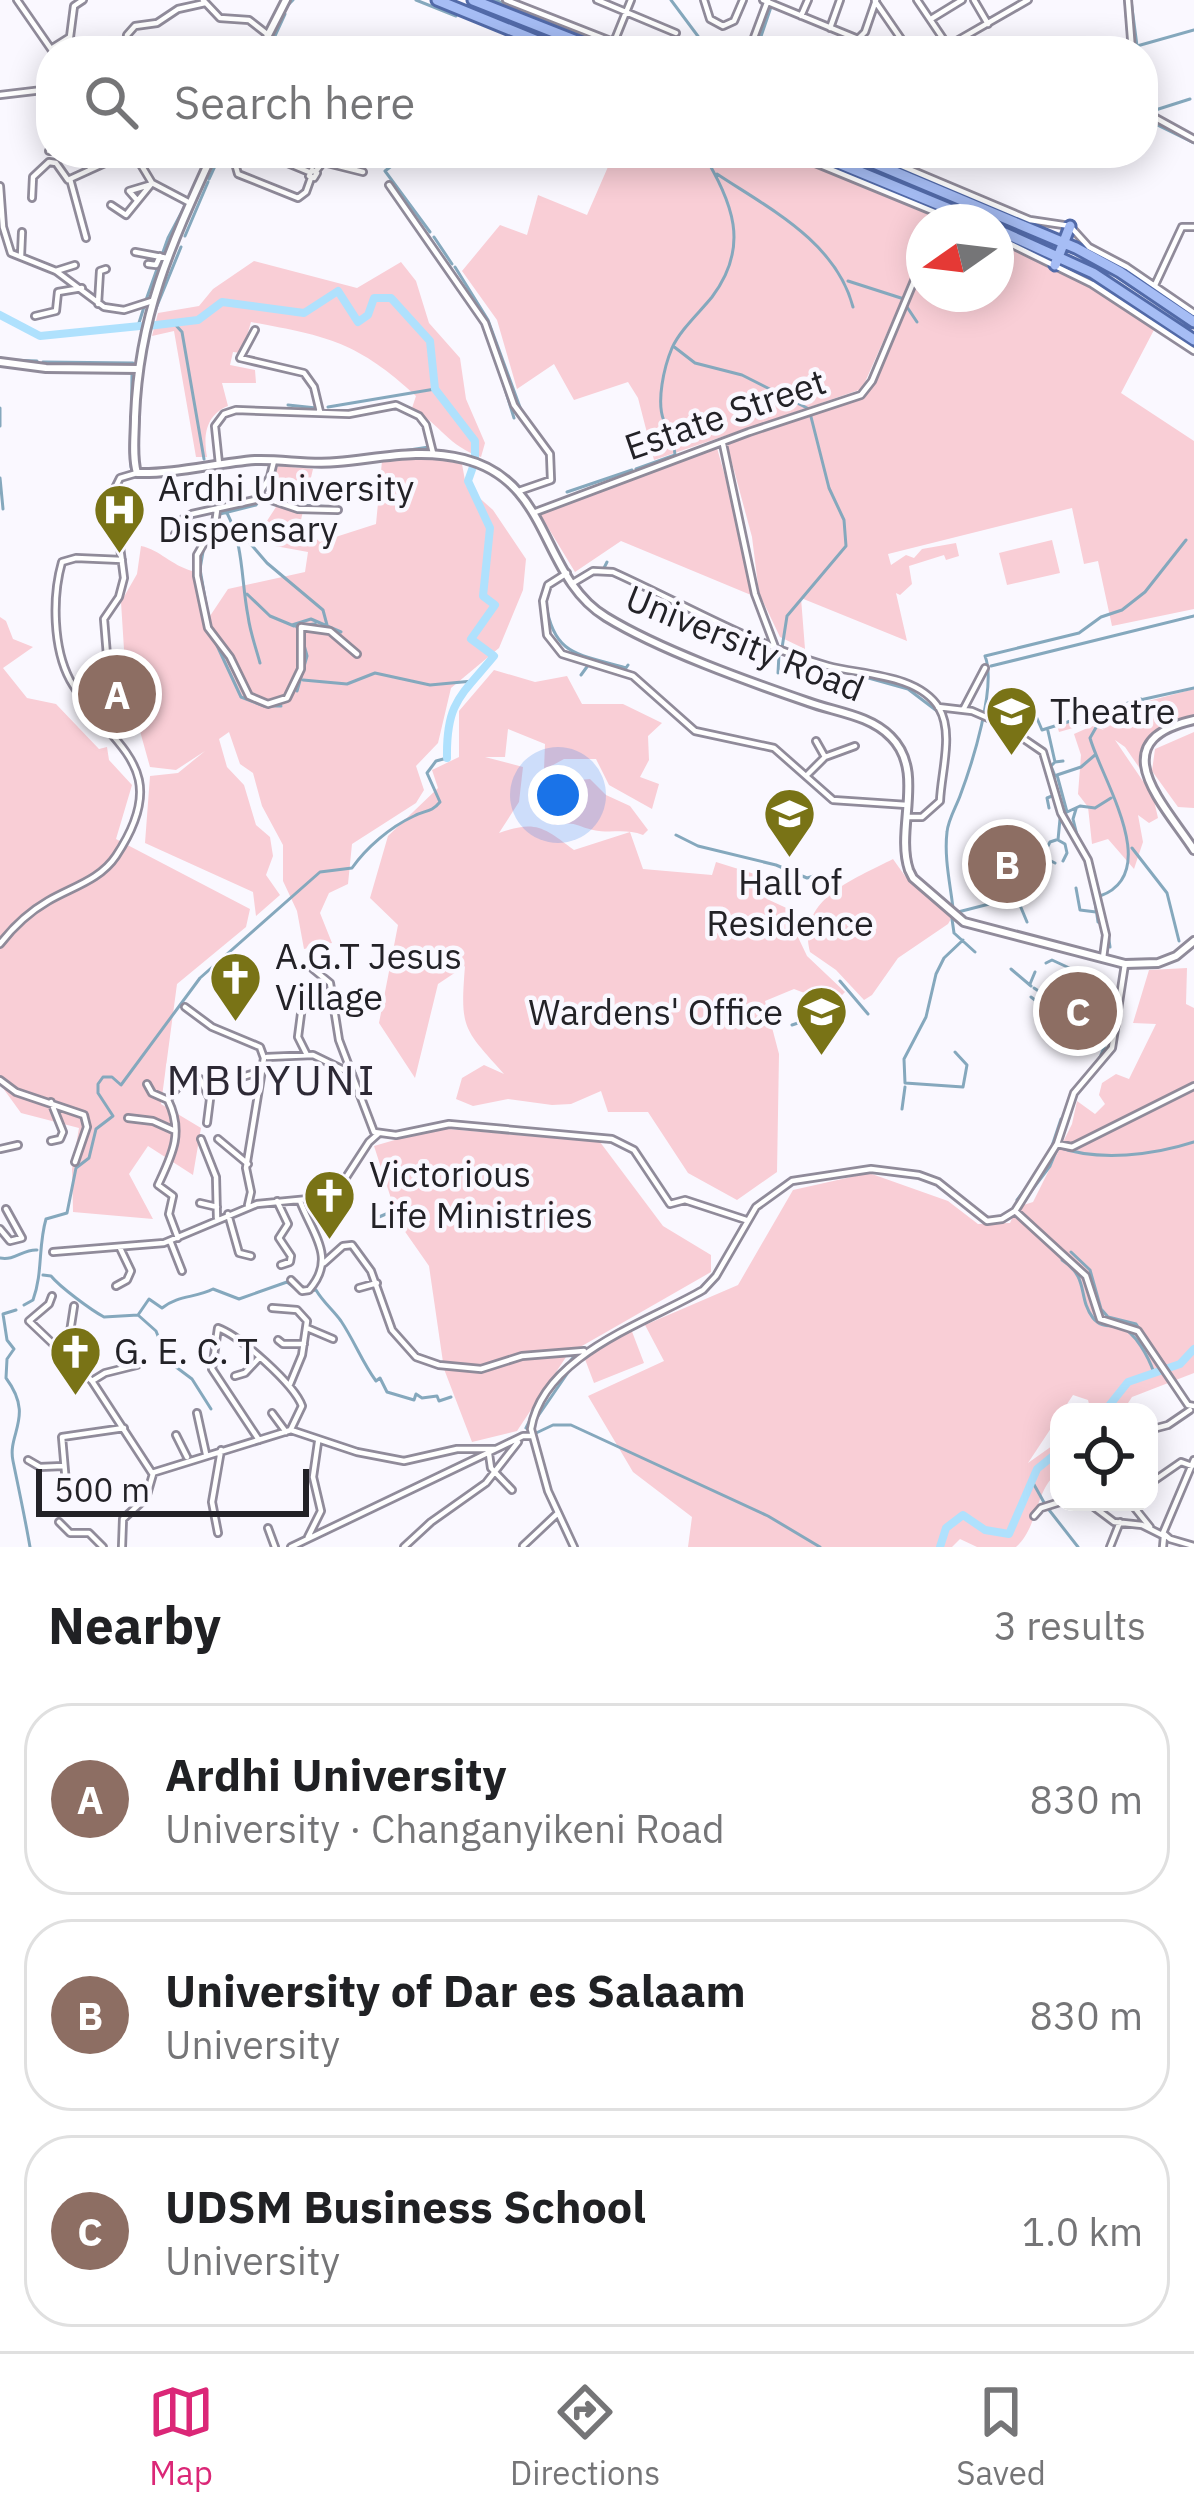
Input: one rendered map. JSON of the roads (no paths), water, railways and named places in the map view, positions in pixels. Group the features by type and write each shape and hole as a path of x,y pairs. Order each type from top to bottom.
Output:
{"main road":[{"path":"437,0 529,36"},
{"path":"473,0 564,36"},
{"path":"453,7 460,24 470,18 520,32"},
{"path":"845,168 919,204"},
{"path":"886,168 1064,242 1120,272 1194,322"},
{"path":"1056,261 1070,226"},
{"path":"1014,241 1119,288 1194,340"}],"street":[{"path":"17,0 41,36"},
{"path":"69,36 74,5 83,0"},
{"path":"127,36 135,26 157,23 178,9 204,2 220,18 249,20 267,34 286,0"},
{"path":"506,0 599,36"},
{"path":"596,0 676,33"},
{"path":"616,36 631,0"},
{"path":"704,0 710,19 723,26 734,21 743,0"},
{"path":"801,16 808,0"},
{"path":"830,28 840,0"},
{"path":"862,36 876,0"},
{"path":"876,0 899,36"},
{"path":"917,0 941,36"},
{"path":"930,20 962,0"},
{"path":"974,0 988,24"},
{"path":"1007,0 1012,10"},
{"path":"966,36 1028,0"},
{"path":"1128,0 1131,36"},
{"path":"754,36 766,1 855,36"},
{"path":"0,95 36,92"},
{"path":"1158,119 1194,139"},
{"path":"32,198 33,177 43,168"},
{"path":"60,168 70,180 86,238"},
{"path":"70,180 90,168"},
{"path":"140,168 151,184 190,203"},
{"path":"137,473 144,330 164,257 207,168"},
{"path":"236,168 238,174 298,198 318,168"},
{"path":"302,168 312,174"},
{"path":"347,168 363,172"},
{"path":"828,168 915,204"},
{"path":"907,168 1030,220 1070,226 1089,247 1194,313"},
{"path":"111,205 126,215 151,184"},
{"path":"388,184 478,310 492,335 514,405 550,454 551,480 519,491"},
{"path":"0,186 3,227 11,253"},
{"path":"1155,285 1182,227 1194,227"},
{"path":"21,256 22,232"},
{"path":"135,252 164,257"},
{"path":"0,255 11,253 56,271 98,304 120,310 152,301"},
{"path":"148,264 156,265 164,257"},
{"path":"1056,261 1194,351"},
{"path":"56,271 75,265"},
{"path":"98,304 98,279 106,268"},
{"path":"35,316 56,311 58,292 82,288"},
{"name":"Estate Street","path":"532,513 853,399 868,389 906,299"},
{"path":"255,330 241,359 304,373 314,387 320,412"},
{"path":"0,362 46,368 139,369"},
{"path":"90,707 111,688 104,619 122,590 112,501 120,478 219,464 323,463 433,453 427,425 406,408 388,405 349,414 244,409 224,414 214,426 219,464"},
{"path":"723,444 755,594 775,647"},
{"name":"University Road","path":"433,453 502,473 519,491 573,583 610,620 886,732 905,761 906,861 913,878 964,922 1125,964"},
{"path":"175,534 186,517 244,505 259,496 274,460"},
{"path":"259,496 282,506 338,510"},
{"path":"218,510 197,555 197,576 208,628 249,696 268,704 287,698 301,669 301,626 330,631 357,654"},
{"path":"0,944 27,915 107,867 127,836 140,790 137,770 129,752 70,679 58,645 60,567 65,560 122,560"},
{"path":"573,583 592,571 613,572 775,647 910,686 938,707 1003,724 1043,752 1061,813 1088,860 1106,935 1103,958"},
{"path":"567,573 548,585 543,597 544,627 556,649 633,676 695,731 774,748 838,802 907,805"},
{"path":"963,710 985,668"},
{"path":"907,817 922,817 940,801 946,742 938,707"},
{"path":"1194,720 1167,728 1154,738 1144,763 1150,787 1194,850"},
{"path":"816,741 825,758"},
{"path":"808,774 825,758 856,746"},
{"path":"574,1547 558,1514 532,1433 547,1396 584,1351 703,1290 716,1276 746,1220 786,1183 871,1169 932,1179 987,1221 1002,1220 1015,1211 1057,1144 1074,1093 1113,1046 1125,964 1158,963 1194,941"},
{"path":"313,969 331,983 337,1031 367,1120 378,1134"},
{"path":"302,1006 298,1037 308,1055"},
{"path":"184,1007 212,1027 260,1047 264,1058 248,1163 248,1207"},
{"path":"264,1058 308,1055 352,1074"},
{"path":"242,1077 262,1072"},
{"path":"168,1100 184,1083 200,1079 210,1099 208,1123"},
{"path":"0,1080 8,1089 86,1118 85,1138 75,1162"},
{"path":"147,1084 152,1093 168,1100 173,1112 175,1152 158,1186 172,1195 169,1214 182,1271"},
{"path":"1057,1144 1066,1148 1084,1142 1194,1086"},
{"path":"51,1102 63,1132 51,1141"},
{"path":"128,1118 173,1130"},
{"path":"53,1252 174,1240 248,1207 326,1195 343,1182 378,1134 448,1124 612,1139 634,1150 670,1204 685,1200 746,1220"},
{"path":"218,1138 248,1163"},
{"path":"202,1139 215,1172 217,1218"},
{"path":"0,1149 18,1145"},
{"path":"277,1201 288,1224 279,1238 291,1256 289,1263 281,1265"},
{"path":"291,1280 302,1291 309,1290 322,1275 324,1263 300,1201"},
{"path":"200,1202 217,1207"},
{"path":"0,1228 10,1241 22,1238 6,1209"},
{"path":"1015,1211 1086,1276 1100,1319 1134,1328 1192,1410 1158,1428"},
{"path":"228,1214 239,1253 251,1256"},
{"path":"324,1263 343,1246 352,1245 376,1283 392,1330 420,1359 481,1369 521,1355 584,1351"},
{"path":"116,1286 131,1271 120,1248"},
{"path":"359,1288 376,1283"},
{"path":"52,1296 29,1321 92,1381 153,1474 146,1498 123,1519 122,1547"},
{"path":"66,1358 74,1306"},
{"path":"272,1307 301,1312 307,1318 290,1384"},
{"path":"307,1328 333,1339"},
{"path":"153,1474 288,1431 302,1406 290,1384 260,1358 224,1329 215,1331 212,1369 259,1440"},
{"path":"278,1340 304,1344"},
{"path":"235,1376 260,1358"},
{"path":"92,1381 105,1372 136,1365"},
{"path":"196,1413 207,1456"},
{"path":"272,1413 288,1431 318,1442 404,1461 457,1449 496,1449"},
{"path":"66,1483 62,1437 124,1428"},
{"path":"291,1547 532,1433"},
{"path":"176,1436 188,1460"},
{"path":"404,1547 495,1474 521,1437"},
{"path":"308,1537 322,1510 313,1477 318,1442"},
{"path":"218,1533 212,1502 221,1450"},
{"path":"489,1454 495,1474 512,1490"},
{"path":"28,1460 40,1467 63,1466"},
{"path":"1158,1478 1181,1462 1193,1463 1163,1547"},
{"path":"1034,1516 1050,1505"},
{"path":"1101,1511 1109,1520 1150,1527"},
{"path":"1137,1511 1164,1536 1194,1546"},
{"path":"524,1546 558,1514"},
{"path":"59,1522 70,1533 88,1533 103,1547"},
{"path":"1110,1547 1120,1522"},
{"path":"268,1528 275,1547"},
{"path":"1186,1543 1194,1535"}],"waterway":[{"path":"288,5 293,0"},
{"path":"416,0 456,16"},
{"path":"495,0 585,36"},
{"path":"671,0 698,36"},
{"path":"1125,0 1128,36"},
{"path":"1131,0 1136,36"},
{"path":"761,36 771,7"},
{"path":"275,36 285,14"},
{"path":"1158,40 1194,30"},
{"path":"1158,109 1190,99"},
{"path":"1158,125 1194,143"},
{"path":"209,179 214,168"},
{"path":"389,168 385,171 430,232"},
{"path":"636,469 675,455 661,404 666,365 675,341 712,297 731,260 733,224 711,168"},
{"path":"898,168 1020,218"},
{"path":"717,174 779,214 816,246 832,264 853,307"},
{"path":"185,236 208,182"},
{"path":"146,300 186,204"},
{"path":"434,237 452,264"},
{"path":"150,323 181,247"},
{"path":"455,267 488,320 521,410"},
{"path":"848,281 904,299"},
{"path":"148,326 198,320 222,302 304,313 338,291 358,322 368,315 374,298 391,298 430,341 435,389 475,441 475,458"},
{"path":"905,304 917,322"},
{"path":"138,326 144,307"},
{"path":"0,315 40,336 140,326"},
{"path":"173,322 182,332 204,459"},
{"path":"1159,323 1194,348"},
{"path":"673,346 695,363 742,375 809,409 829,488 844,520 846,546 787,616 782,648"},
{"path":"0,358 5,359"},
{"path":"9,360 37,361"},
{"path":"43,362 133,363"},
{"path":"497,363 514,418"},
{"path":"12,367 40,370"},
{"path":"131,467 132,372"},
{"path":"328,407 435,389"},
{"path":"288,405 316,408"},
{"path":"0,408 0,426"},
{"path":"383,454 429,447"},
{"path":"447,758 453,712 494,656 471,639 495,605 483,596 490,528 468,481 474,464"},
{"path":"221,466 228,502"},
{"path":"567,492 632,470"},
{"path":"0,478 3,509"},
{"path":"210,538 220,514 256,505 260,499"},
{"path":"295,505 335,507"},
{"path":"227,513 260,663"},
{"path":"237,528 267,563 323,610 327,625"},
{"path":"953,908 947,832 982,725 988,686 985,656 1079,633 1101,617 1122,610 1145,592 1186,540"},
{"path":"204,546 200,569 208,616"},
{"path":"604,568 607,562"},
{"path":"247,594 270,616 294,626"},
{"path":"546,604 555,634 572,651 628,665"},
{"path":"690,612 709,621"},
{"path":"991,666 1194,616"},
{"path":"292,625 311,619 341,632"},
{"path":"300,632 296,626 315,624"},
{"path":"214,639 241,697 264,706 281,706"},
{"path":"750,640 797,658"},
{"path":"297,691 307,656 303,641"},
{"path":"778,673 779,654"},
{"path":"581,675 589,664"},
{"path":"847,672 908,689 937,711"},
{"path":"303,680 347,684 375,673 430,685 473,681"},
{"path":"1140,700 1194,688"},
{"path":"1023,703 1030,702 1042,730 1141,699"},
{"path":"662,705 690,730"},
{"path":"1100,896 1118,884 1127,867 1128,846 1090,738 1102,717"},
{"path":"1048,731 1055,762 1063,761"},
{"path":"699,734 754,746"},
{"path":"1067,812 1057,775 1081,767 1095,755"},
{"path":"24,1305 33,1300 36,1290 46,1219 67,1213 76,1168 89,1158 96,1129 113,1116 98,1093 103,1077 112,1077 121,1085 200,978 320,872 352,868 388,832 437,806 440,802 427,773 436,761 447,758"},
{"path":"1055,762 1051,766 1055,776"},
{"path":"1049,808 1047,798 1052,796"},
{"path":"1065,813 1080,806 1095,808 1111,798"},
{"path":"1076,809 1077,835"},
{"path":"1173,816 1187,833"},
{"path":"1061,817 1080,851"},
{"path":"1060,819 1058,840 1067,853 1063,861"},
{"path":"676,835 807,878 821,874"},
{"path":"1055,863 1047,859 1046,850 1056,840"},
{"path":"1132,848 1167,893 1179,941"},
{"path":"1076,888 1080,910 1096,912"},
{"path":"1093,888 1098,922"},
{"path":"1008,900 1017,898 1027,922"},
{"path":"958,912 1001,901"},
{"path":"952,919 954,933 975,952"},
{"path":"1107,927 1110,947"},
{"path":"955,1052 967,1065 963,1087 905,1083 904,1059 926,1017 936,974 944,958 963,940"},
{"path":"1046,963 1052,960 1078,972"},
{"path":"1011,969 1031,986"},
{"path":"1030,984 1035,972"},
{"path":"1081,973 1095,979"},
{"path":"840,981 868,1014"},
{"path":"1034,988 1073,1014"},
{"path":"1031,997 1087,1040"},
{"path":"815,1011 818,1004"},
{"path":"792,1025 801,1022"},
{"path":"1100,1057 1111,1032"},
{"path":"1111,1054 1116,1032"},
{"path":"902,1109 905,1087"},
{"path":"1051,1149 1061,1119"},
{"path":"1029,1194 1058,1147 1126,1155 1194,1142"},
{"path":"1017,1200 1027,1187"},
{"path":"379,1217 407,1205"},
{"path":"0,1258 37,1250"},
{"path":"1071,1252 1090,1270 1101,1309 1108,1317 1136,1324 1167,1368"},
{"path":"1062,1260 1080,1281 1093,1318 1131,1334 1154,1373"},
{"path":"43,1275 51,1276 104,1317 138,1315 149,1299 162,1308 213,1289 239,1299 287,1282 300,1292"},
{"path":"310,1291 316,1290 341,1321 371,1374 376,1381 380,1378 387,1392 414,1400 416,1394 437,1396 439,1401 451,1397"},
{"path":"16,1310 3,1314 7,1340 14,1349 7,1359 6,1378 18,1403 12,1451 30,1547"},
{"path":"138,1315 156,1331 168,1361 192,1379 211,1409"},
{"path":"1111,1403 1128,1382 1180,1364 1194,1349"},
{"path":"563,1370 576,1354"},
{"path":"536,1419 571,1368"},
{"path":"526,1428 534,1412"},
{"path":"534,1434 553,1425 571,1425 768,1516 820,1547"},
{"path":"940,1547 946,1528 963,1515 985,1530 1009,1534 1037,1469 1050,1458"},
{"path":"1032,1481 1078,1547"},
{"path":"566,1525 576,1547"}],"place":[{"name":"Ardhi University Dispensary","path":"119,555"},
{"name":"Ardhi University","path":"117,694"},
{"name":"Theatre","path":"1011,757"},
{"name":"Hall of Residence","path":"790,860"},
{"name":"University of Dar es Salaam","path":"1007,864"},
{"name":"UDSM Business School","path":"1078,1011"},
{"name":"A.G.T Jesus Village","path":"236,1023"},
{"name":"Wardens' Office","path":"822,1058"},
{"name":"Victorious Life Ministries","path":"330,1241"},
{"name":"G. E. C. T","path":"75,1397"}],"district":[{"name":"MBUYUNI","path":"272,1080"}]}
